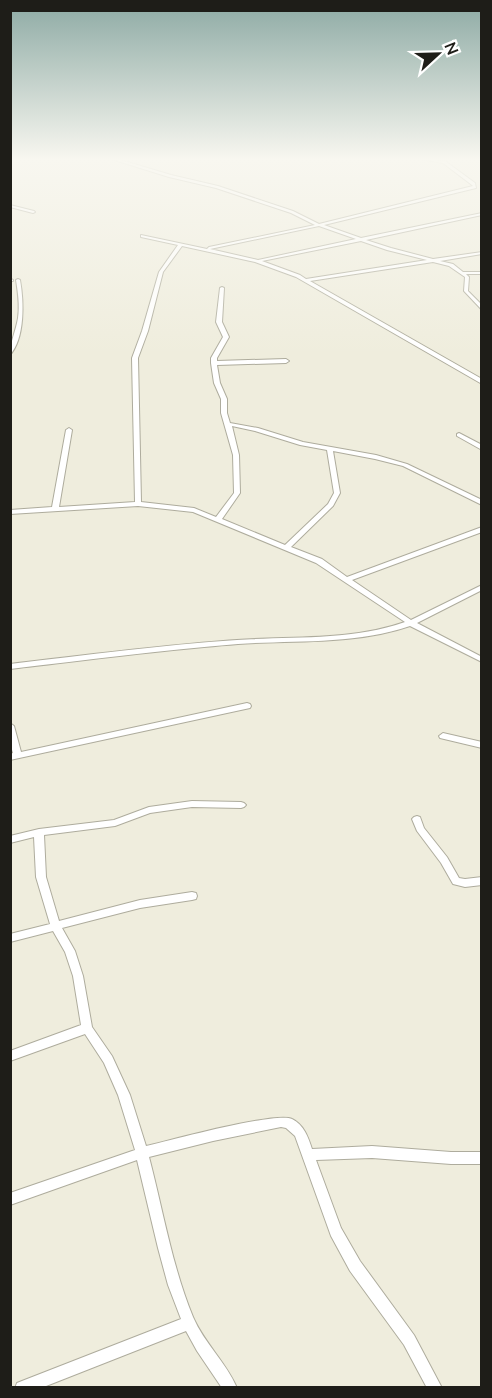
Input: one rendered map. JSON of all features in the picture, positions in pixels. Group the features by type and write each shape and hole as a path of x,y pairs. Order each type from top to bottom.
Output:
{"street":[{"path":"315,223 363,241 451,265 467,277 466,291 482,309"},
{"path":"209,249 327,223"},
{"path":"143,236 258,261 441,223"},
{"path":"138,504 135,358 161,272 181,244"},
{"path":"232,251 306,280 482,382"},
{"path":"306,280 482,253"},
{"path":"464,273 482,273"},
{"path":"10,354 21,327 21,298 18,280"},
{"path":"218,519 237,493 236,455 224,413 224,399 217,383 214,363 214,356 226,337 219,322 222,288"},
{"path":"214,363 286,361"},
{"path":"228,424 256,429 302,444 376,457 405,465 482,503"},
{"path":"55,509 69,430"},
{"path":"459,435 482,448"},
{"path":"287,547 331,505 337,493 330,450"},
{"path":"10,512 138,504 180,507 218,519 319,561 411,623 482,660"},
{"path":"348,579 482,529"},
{"path":"10,667 238,642 341,637 386,631 411,623 482,587"},
{"path":"10,726 14,756 247,706"},
{"path":"443,736 482,745"},
{"path":"10,840 39,832 115,823 160,808 192,804 241,805"},
{"path":"417,819 420,829 444,860 456,881 465,883 482,881"},
{"path":"39,832 40,877 55,925 70,951 78,976 87,1028 109,1064 123,1094 142,1153 154,1213 189,1323 230,1388"},
{"path":"10,938 140,904 192,896"},
{"path":"10,1056 87,1028"},
{"path":"10,1199 142,1153 213,1135 282,1122 289,1123 300,1133 336,1231 355,1266 409,1340 435,1388"},
{"path":"309,1155 372,1152 482,1158"},
{"path":"22,1388 189,1323"}]}
